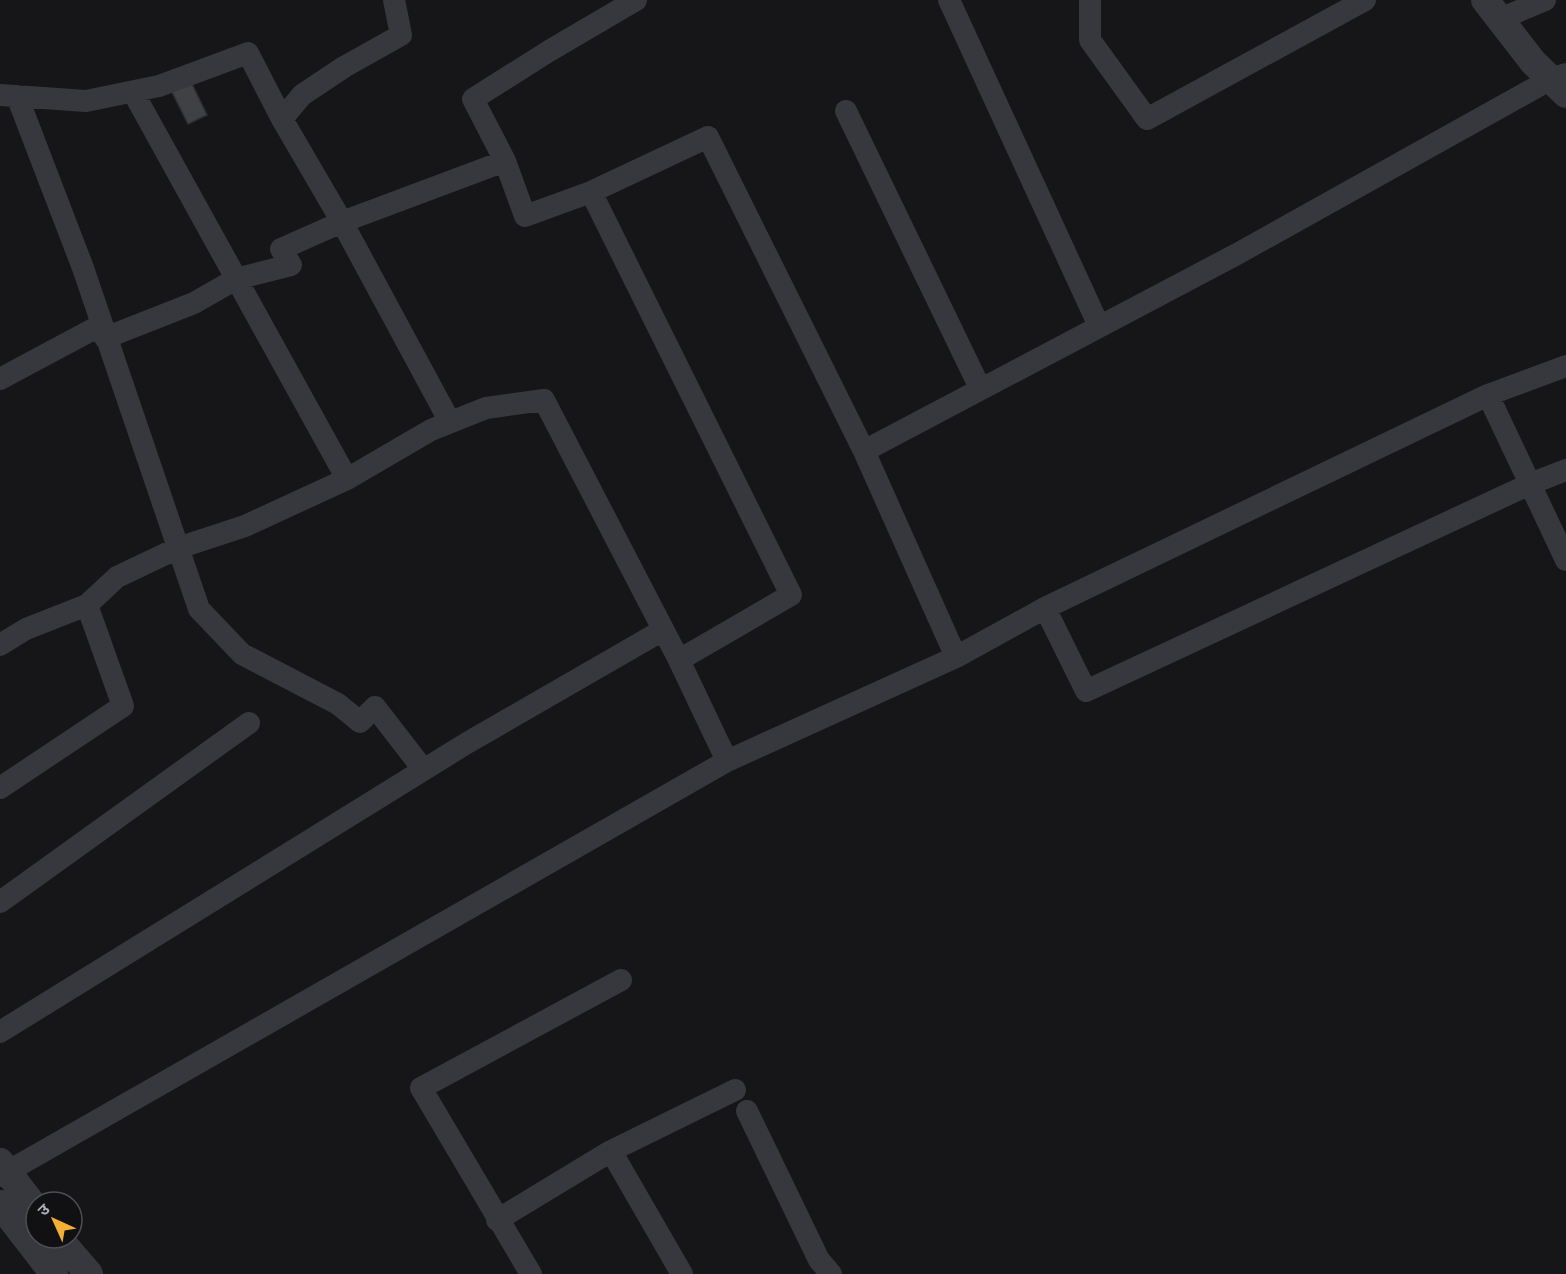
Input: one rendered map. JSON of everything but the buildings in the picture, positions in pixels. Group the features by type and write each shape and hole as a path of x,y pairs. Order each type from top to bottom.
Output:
{"street":[{"path":"282,119 302,95 344,67 402,35 393,0"},
{"path":"636,0 473,99 505,161 525,216 591,192 708,137 864,451 956,657"},
{"path":"949,0 1099,326"},
{"path":"1090,0 1090,40 1147,119 1365,0"},
{"path":"864,451 1561,82 1533,62 1492,10 1545,0"},
{"path":"423,770 375,707 360,722 338,704 242,654 199,609 82,268 9,96 86,102 159,86 248,53 450,423"},
{"path":"133,92 347,479"},
{"path":"846,111 980,388"},
{"path":"0,379 103,332 194,303 236,279 291,265 281,249 342,222 505,161"},
{"path":"591,192 791,595 678,660"},
{"path":"24,1195 2,1170 727,760 956,657 1045,608 1488,395 1566,366"},
{"path":"1488,395 1566,560"},
{"path":"0,645 26,630 87,605 117,577 178,548 245,526 347,479 431,430 486,408 544,399 727,760"},
{"path":"1045,608 1086,691 1530,484 1566,471"},
{"path":"0,788 123,705 87,605"},
{"path":"0,1032 423,770 663,630"},
{"path":"0,902 249,723"},
{"path":"531,1274 421,1088 621,980"},
{"path":"497,1220 611,1151 735,1090"},
{"path":"747,1111 819,1260 831,1274"},
{"path":"611,1151 682,1274"},
{"path":"0,1204 54,1274"},
{"path":"68,1250 89,1274"}]}
